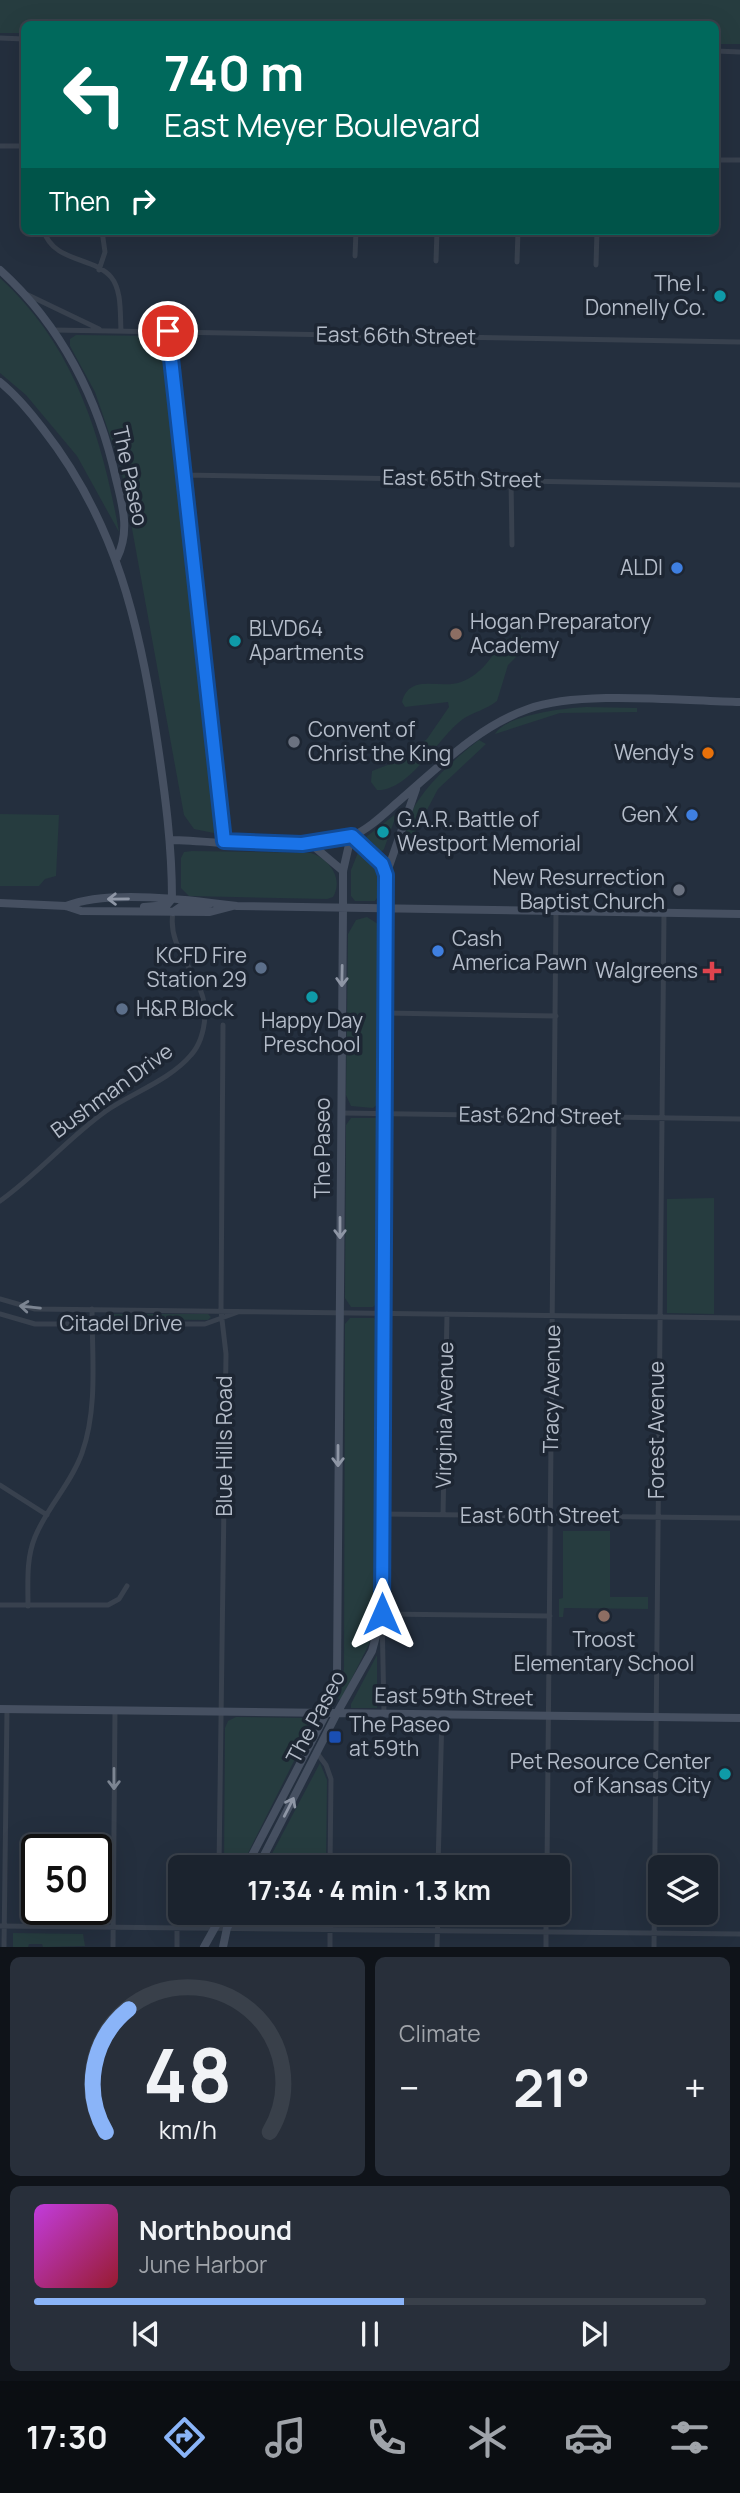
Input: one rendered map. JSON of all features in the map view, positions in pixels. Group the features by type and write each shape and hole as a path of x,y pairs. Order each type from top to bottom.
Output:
{"main road":[{"name":"The Paseo","path":"0,270 26,293 53,330 89,392 110,450 126,530 117,558 131,606 151,700 172,840"},
{"path":"0,382 60,450 91,500 117,558"},
{"path":"122,911 167,905 172,898 172,840 310,843 352,836 382,816 480,732 539,706 588,700 740,702"},
{"name":"The Paseo","path":"264,1855 372,1651 382,1614 386,875 417,786"},
{"name":"The Paseo","path":"252,1855 327,1712 337,1678 343,908 344,871 352,836"},
{"path":"352,836 382,864 386,875"},
{"path":"310,843 344,871"},
{"path":"0,904 66,906 92,900 172,898 219,902 233,906 740,914"},
{"path":"173,912 184,905 219,902"},
{"path":"66,906 81,911 173,912 210,912 233,906"},
{"name":"East 59th Street","path":"4,1709 740,1718"},
{"path":"204,1947 216,1925"},
{"path":"223,1947 229,1925"}],"street":[{"path":"0,38 21,39"},
{"path":"719,51 740,52"},
{"path":"0,146 21,146"},
{"path":"719,160 740,160"},
{"path":"45,235 58,249 112,278 118,290 121,331"},
{"path":"99,270 105,252 103,235"},
{"path":"355,256 356,235"},
{"path":"436,235 436,261"},
{"path":"517,262 518,235"},
{"path":"596,265 597,235"},
{"path":"26,293 102,331"},
{"name":"East 66th Street","path":"53,330 740,342"},
{"path":"168,331 224,841"},
{"name":"East 65th Street","path":"184,475 740,485"},
{"path":"511,479 512,545"},
{"name":"Tracy Avenue","path":"547,1855 556,911"},
{"name":"Bushman Drive","path":"0,1201 100,1115 184,1062 197,1046 204,1026 205,1005 199,985 176,948 172,931 173,912"},
{"name":"Forest Avenue","path":"654,1947 664,913"},
{"path":"386,1013 556,1017"},
{"name":"Blue Hills Road","path":"219,1855 226,1354 221,1311 223,1025"},
{"name":"East 62nd Street","path":"340,1113 740,1119"},
{"name":"Citadel Drive","path":"0,1299 35,1308 740,1318"},
{"path":"28,1606 29,1555 35,1535 71,1478 88,1436 92,1402 92,1309"},
{"name":"Citadel Drive","path":"0,1314 35,1324 205,1324 241,1311"},
{"name":"Virginia Avenue","path":"443,1515 447,1314"},
{"path":"0,1485 47,1515"},
{"name":"East 60th Street","path":"382,1514 740,1518"},
{"path":"0,1605 108,1605 119,1599 127,1586"},
{"path":"384,1713 382,1614 550,1616"},
{"path":"4,1709 4,1947"},
{"path":"113,1947 115,1710"},
{"path":"438,1855 442,1714"},
{"path":"317,1753 326,1765 331,1779 330,1855"},
{"path":"330,1925 330,1947"},
{"path":"437,1925 437,1947"},
{"path":"546,1925 546,1947"},
{"path":"2,1926 740,1934"},
{"path":"177,1927 177,1947"}],"green space":[{"path":"0,0 740,0 740,44 719,44 719,21 21,21 21,33 0,33"},
{"path":"0,278 26,304 47,333 81,394 104,462 119,532 77,456 26,395 0,373"},
{"path":"76,335 155,336 166,344 218,827 214,833 194,829 184,815 121,468 95,392 70,346 70,339"},
{"path":"519,635 528,642 527,646 508,665 497,701 463,719 401,782 377,790 371,782 372,771 398,761 427,739 449,707 448,702 405,707 402,702 406,693 417,685 450,684 465,680 484,666 500,641"},
{"path":"586,707 637,708 637,712 560,713 495,734 501,727 523,717"},
{"path":"479,740 486,744 438,789 409,844 406,831 418,802 442,772"},
{"path":"397,813 384,849 380,853 367,842 366,837"},
{"path":"0,814 59,815 56,876 45,879 39,886 0,886"},
{"path":"359,850 370,860 378,873 380,888 375,901 355,901 351,896 351,870"},
{"path":"184,852 311,853 324,860 333,870 336,890 333,897 327,899 189,896 181,888 181,858"},
{"path":"367,917 378,924 381,936 380,1102 373,1108 351,1106 346,1095 348,934 356,920"},
{"path":"351,1118 377,1118 380,1127 379,1301 373,1307 351,1307 345,1298 346,1125"},
{"path":"714,1198 714,1314 667,1313 667,1199"},
{"path":"105,1314 208,1314 211,1317 208,1320 106,1319"},
{"path":"350,1318 374,1318 379,1323 376,1611 369,1644 341,1700 338,1699 344,1669 345,1324"},
{"path":"563,1531 610,1531 610,1597 648,1597 648,1609 564,1608 563,1617 559,1617 559,1599 563,1598"},
{"path":"377,1655 377,1708 351,1708 351,1704"},
{"path":"236,1717 308,1718 312,1725 247,1855 224,1855 225,1728 228,1721"},
{"path":"320,1763 327,1780 326,1855 271,1855"},
{"path":"13,1933 83,1934 85,1946 43,1947 42,1944 29,1944 28,1947 13,1947"}],"place":[{"name":"The I. Donnelly Co.","path":"720,296"},
{"name":"ALDI","path":"677,568"},
{"name":"Hogan Preparatory Academy","path":"456,634"},
{"name":"BLVD64 Apartments","path":"235,641"},
{"name":"Convent of Christ the King","path":"294,742"},
{"name":"Wendy's","path":"708,753"},
{"name":"Gen X","path":"692,815"},
{"name":"G.A.R. Battle of Westport Memorial","path":"383,832"},
{"name":"New Resurrection Baptist Church","path":"679,890"},
{"name":"Cash America Pawn","path":"438,951"},
{"name":"KCFD Fire Station 29","path":"261,968"},
{"name":"Walgreens","path":"712,971"},
{"name":"Happy Day Preschool","path":"312,997"},
{"name":"H&R Block","path":"122,1009"},
{"name":"Troost Elementary School","path":"604,1616"},
{"name":"The Paseo at 59th","path":"335,1737"},
{"name":"Pet Resource Center of Kansas City","path":"725,1774"}],"route":[{"path":"168,331 195,552 224,841 302,844 352,836 364,844 382,864 386,875 382,1614"}]}
